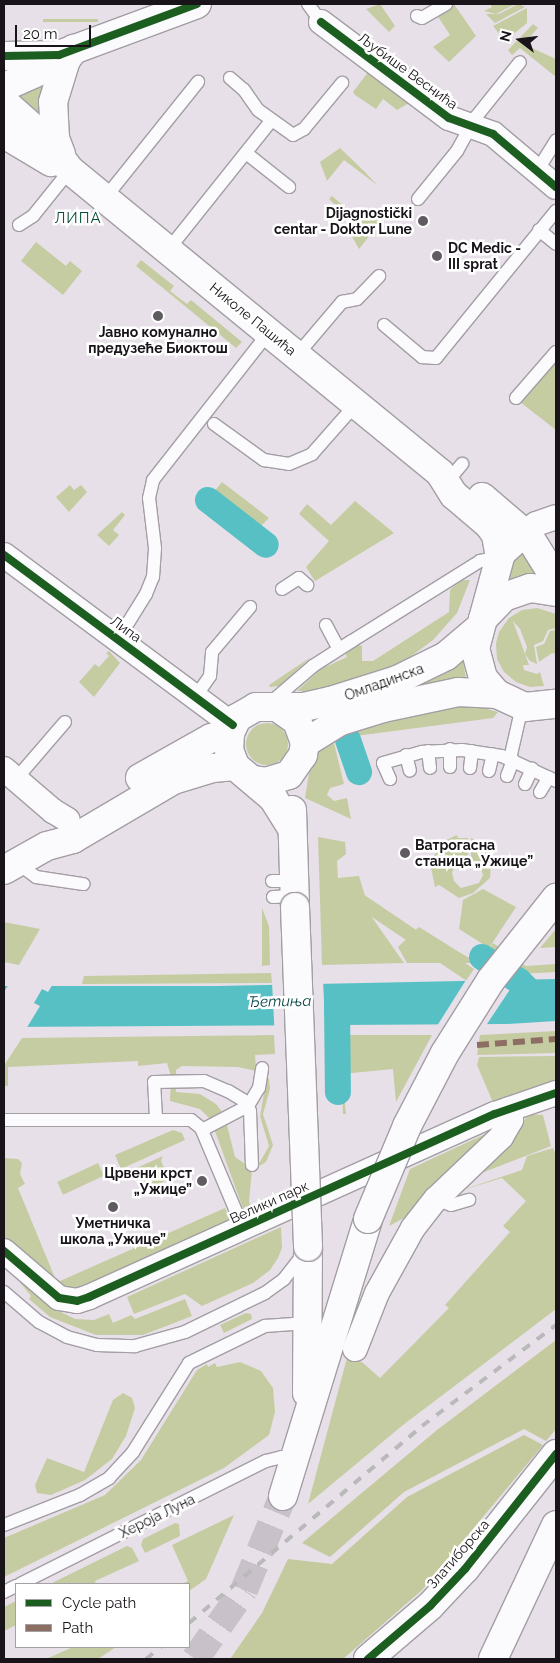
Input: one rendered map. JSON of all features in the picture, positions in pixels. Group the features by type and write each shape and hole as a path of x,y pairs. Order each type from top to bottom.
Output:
{"main road":[{"path":"4,56 66,52 197,4"},
{"path":"4,87 46,68 66,52"},
{"path":"66,52 66,60 53,102 55,138 68,168"},
{"name":"Николе Пашића","path":"4,102 48,141 68,168 168,250 262,340 297,355 356,404 451,471 524,533 556,580"},
{"name":"Николе Пашића","path":"4,134 23,143 45,159 68,168"},
{"name":"Николе Пашића","path":"451,471 454,495 492,529 500,557"},
{"path":"500,557 481,623 476,658 483,678 496,694 522,706 535,708 556,704"},
{"name":"Омладинска","path":"272,706 304,707 397,680 446,656 481,623 496,602 512,593 530,588 556,592"},
{"name":"Омладинска","path":"301,754 338,722 383,708 458,692 496,694"},
{"path":"48,846 68,820 197,745 231,729 246,712 272,706 297,720 301,754 290,827 286,892 308,1247 306,1425"},
{"path":"231,729 229,750 245,773 273,798 290,827"},
{"path":"10,867 48,846 73,839 173,780 214,768 278,780 301,754"},
{"path":"283,1496 368,1219 406,1126 444,1053 491,980 556,898"},
{"name":"Златиборска","path":"368,1659 430,1606 465,1569 556,1454"},
{"path":"493,1659 556,1524"}],"street":[{"name":"Љубише Веснића","path":"315,13 449,118 493,134 556,186"},
{"path":"500,557 524,533 542,521 556,517"},
{"name":"Липа","path":"4,555 123,632 231,729"},
{"path":"10,774 53,812 68,820"},
{"name":"Велики парк","path":"4,1251 59,1298 77,1301 509,1109 556,1093"},
{"path":"355,1349 392,1264 436,1199 501,1137 510,1123 509,1109"}],"lane":[{"path":"417,16 422,18 446,4"},
{"path":"418,199 457,151 472,125 520,62"},
{"path":"230,78 271,121 289,134 300,134 342,83"},
{"path":"104,198 198,82"},
{"path":"168,250 271,121"},
{"path":"537,170 556,141"},
{"path":"246,153 289,187"},
{"path":"19,225 33,216 68,168"},
{"path":"384,325 422,357 436,358 538,230 556,211"},
{"path":"538,230 556,244"},
{"path":"297,355 342,301 358,299 379,276"},
{"name":"Липа","path":"123,632 146,594 154,569 155,541 150,498 153,480 262,340"},
{"path":"516,398 556,352"},
{"path":"214,424 264,460 289,464 312,454 356,404"},
{"path":"272,706 339,649 473,565 500,557"},
{"path":"282,589 299,578 307,585"},
{"path":"196,696 210,676 212,652 250,606"},
{"path":"326,625 339,649"},
{"path":"507,776 522,706"},
{"path":"10,774 64,722"},
{"path":"450,750 450,767"},
{"path":"470,768 472,750"},
{"path":"390,779 384,763 406,755 428,751 472,750 511,760 553,779 540,792"},
{"path":"428,751 430,768"},
{"path":"489,771 493,754"},
{"path":"406,755 410,771"},
{"path":"525,784 532,768"},
{"path":"10,867 36,877 83,884"},
{"path":"202,1130 248,1106 259,1088 262,1068"},
{"path":"156,1118 154,1082 204,1081 228,1091 248,1106 252,1165"},
{"path":"4,1120 187,1118 202,1130 243,1228"},
{"path":"308,1126 313,1196"},
{"path":"436,1199 452,1205 469,1200"},
{"path":"4,1292 46,1327 68,1337 97,1345 136,1346 184,1332 265,1293 287,1275 308,1247"},
{"path":"4,1525 91,1490 117,1471 133,1452 189,1363 264,1326 307,1323"},
{"name":"Хероја Луна","path":"22,1583 266,1461 282,1457 295,1460"}],"green space":[{"path":"380,4 395,26 389,32 366,9"},
{"path":"454,4 476,36 449,62 433,47 450,35 437,15"},
{"path":"490,4 515,4 496,14 484,11 492,7"},
{"path":"518,4 525,7 495,23 486,14 499,14"},
{"path":"527,8 527,23 505,41 493,26"},
{"path":"43,19 98,19 98,22 43,22"},
{"path":"533,24 538,28 523,44 556,59 556,77 520,48 512,55 508,50"},
{"path":"369,71 409,103 397,110 383,99 376,109 355,95 353,92"},
{"path":"47,77 45,125 12,93"},
{"path":"340,148 377,185 344,160 327,181 320,162"},
{"path":"332,196 352,213 357,208 363,213 368,208 380,223 359,249 350,233 352,220 329,199"},
{"path":"36,242 66,266 70,261 82,271 63,295 21,261"},
{"path":"141,260 174,286 170,291 187,304 191,300 242,342 236,348 136,266"},
{"path":"556,365 556,430 520,402 552,366"},
{"path":"222,482 269,518 260,527 213,493"},
{"path":"70,485 74,490 81,485 87,492 69,512 56,497"},
{"path":"355,501 394,533 315,581 306,567 329,541 299,514 307,504 331,525"},
{"path":"122,512 125,515 113,530 119,535 109,546 97,535"},
{"path":"524,546 538,574 508,579 509,566"},
{"path":"461,580 470,580 457,613 433,640 406,660 375,675 321,692 297,691 321,669 347,657 345,653 359,645 362,646 362,661 373,661 449,612 450,590"},
{"path":"537,608 556,614 556,628 548,630 543,641 534,645 537,664 530,661 525,654 529,665 523,665 524,670 537,674 540,672 544,686 530,687 516,682 504,672 497,659 496,643 499,632 509,618 522,610","holes":["513,621 520,629 527,647 525,654"]},
{"path":"556,630 556,654 552,653 539,662 536,647 544,644 550,631"},
{"path":"109,651 120,663 94,697 79,682 95,664 99,667 109,656 106,653"},
{"path":"311,657 279,686 270,687 269,685"},
{"path":"463,660 466,679 312,721 314,718"},
{"path":"466,703 498,712 493,718 333,739 344,784 330,788 327,795 334,801 347,798 351,819 305,798 310,767 320,749 333,737 379,721"},
{"path":"263,723 271,723 282,729 288,744 282,759 271,765 263,765 252,759 246,748 246,740 252,729"},
{"path":"457,835 458,838 468,838 468,859 457,863 452,872 454,881 461,888 479,883 483,875 480,865 471,859 471,838 492,848 490,878 473,893 459,898 439,885 435,887 430,863 442,842"},
{"path":"318,837 345,842 346,854 337,861 338,878 359,876 371,916 404,963 322,965"},
{"path":"349,885 474,969 466,981 341,896"},
{"path":"483,889 516,907 489,948 459,929 463,900"},
{"path":"262,908 269,926 270,965 262,966"},
{"path":"4,922 40,929 19,965 4,962"},
{"path":"419,927 478,963 407,963 398,947"},
{"path":"556,929 556,947 540,948"},
{"path":"493,943 526,966 556,964 556,972 520,974 487,952"},
{"path":"271,973 272,983 82,984 84,976"},
{"path":"556,1031 556,1053 477,1055 480,1035"},
{"path":"325,1034 332,1035 334,1076 326,1077"},
{"path":"274,1035 275,1054 255,1055 256,1067 269,1079 270,1089 263,1114 273,1145 266,1162 252,1170 249,1201 253,1214 246,1217 211,1120 200,1109 170,1101 171,1076 167,1063 138,1066 138,1061 8,1067 8,1086 4,1086 5,1064 22,1038","holes":["182,1066 238,1067 256,1071 266,1082 260,1116 269,1146 260,1162 245,1164 235,1157 227,1125 220,1115 223,1113 216,1104 200,1094 176,1092 176,1070"]},
{"path":"339,1035 432,1035 396,1102 393,1069 342,1074 346,1114 343,1114"},
{"path":"556,1056 556,1082 494,1105 477,1065 479,1057"},
{"path":"528,1114 543,1115 551,1146 471,1177 517,1132"},
{"path":"498,1128 413,1213 389,1226 410,1169"},
{"path":"173,1130 182,1133 185,1140 121,1169 115,1155"},
{"path":"553,1148 556,1155 556,1309 403,1425 308,1504 347,1358 362,1362 380,1378 449,1308 445,1305 510,1232 503,1226 526,1201 502,1178 453,1193 522,1170 527,1156"},
{"path":"163,1156 161,1161 169,1179 146,1190 142,1183 138,1185 132,1170"},
{"path":"4,1158 18,1159 22,1163 20,1174 25,1184 18,1188 55,1278 60,1281 225,1208 232,1223 87,1288 68,1290 51,1280 4,1239"},
{"path":"98,1163 104,1176 63,1195 57,1182"},
{"path":"281,1227 282,1248 278,1258 270,1270 253,1283 202,1306 185,1294 134,1314 127,1297"},
{"path":"14,1275 53,1308 75,1319 94,1320 109,1314 113,1323 131,1315 135,1319 185,1299 192,1316 143,1335 96,1335 50,1317 29,1299 31,1296"},
{"path":"246,1313 251,1314 252,1319 224,1333 220,1325"},
{"path":"556,1340 556,1429 546,1441 524,1429 404,1492 330,1557 302,1543 437,1430"},
{"path":"240,1362 261,1371 273,1388 275,1412 269,1435 224,1468 4,1577 4,1538 105,1495 141,1460 197,1370 207,1364 208,1367 215,1363 217,1367"},
{"path":"123,1393 132,1398 135,1408 126,1436 112,1459 85,1480 51,1495 37,1493 35,1485 47,1458 84,1472 113,1400"},
{"path":"524,1435 543,1445 422,1590 343,1659 230,1659 262,1613 288,1559 332,1564 407,1497"},
{"path":"234,1515 206,1579 190,1590 190,1583 184,1583 188,1581 172,1545"},
{"path":"175,1523 179,1524 180,1536 145,1553 141,1545 143,1539"},
{"path":"127,1546 132,1548 139,1561 95,1581 96,1583 52,1583"},
{"path":"15,1602 15,1626 4,1631 4,1607"},
{"path":"71,1648 114,1648 98,1659 46,1659"}],"water":[{"name":"Ђетиња","path":"556,979 556,1021 506,1024 4,1027 4,986 217,986"}],"pier":[{"path":"517,979 485,1027 437,1026 466,980"},
{"path":"323,981 325,1026 274,1029 272,984"},
{"path":"9,984 53,984 48,992 42,989 34,1003 40,1006 26,1029 4,1029 4,992"}],"waterway":[{"path":"208,500 266,545"},
{"path":"348,740 359,772"},
{"path":"482,957 519,981 539,1001"},
{"path":"337,1003 338,1092"}],"tunnel":[{"path":"195,1659 244,1590 283,1496"}],"railway":[{"path":"190,1622 422,1426 556,1325"},
{"path":"146,1659 160,1648"}],"marked path":[{"path":"477,1045 556,1039"}],"cycle path":[{"path":"4,56 59,55 197,4"},
{"path":"321,22 449,118 493,134 556,187"},
{"path":"4,555 233,725"},
{"path":"4,1251 59,1298 77,1301 495,1114 556,1093"},
{"path":"368,1659 430,1606 465,1569 556,1454"}],"place":[{"name":"Dijagnostički centar - Doktor Lune","path":"423,221"},
{"name":"DC Medic - III sprat","path":"437,256"},
{"name":"Јавно комунално предузеће Биоктош","path":"158,316"},
{"name":"Ватрогасна станица „Ужице”","path":"405,853"},
{"name":"Црвени крст „Ужице”","path":"202,1181"},
{"name":"Уметничка школа „Ужице”","path":"113,1207"}],"district":[{"name":"ЛИПА","path":"78,219"}]}
